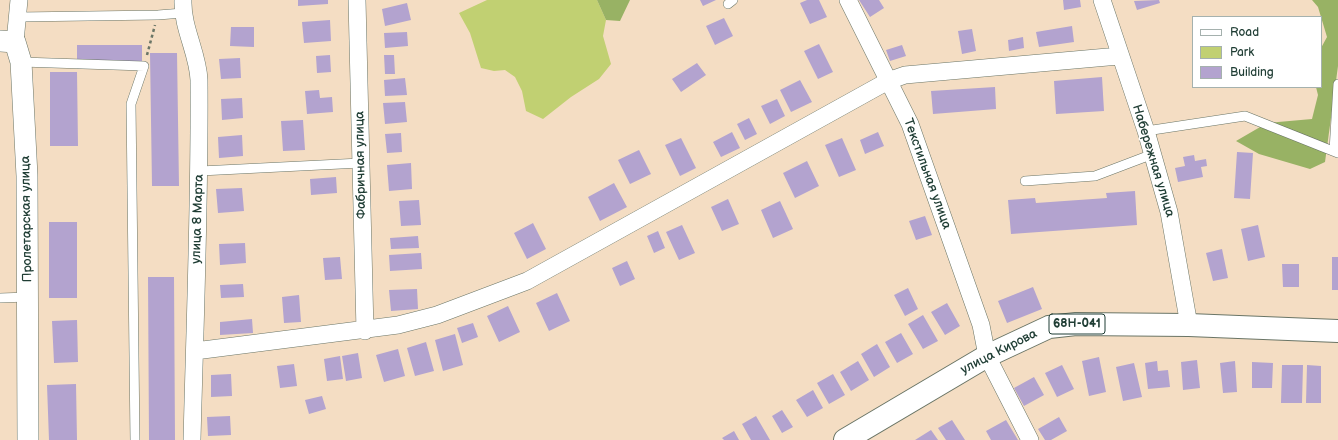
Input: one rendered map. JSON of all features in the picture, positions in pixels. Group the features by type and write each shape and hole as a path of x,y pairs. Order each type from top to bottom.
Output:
{"main road":[{"name":"улица Кирова","path":"845,440 988,356 1049,327 1076,324 1189,325 1338,332"}],"street":[{"name":"Пролетарская улица","path":"19,0 19,17 7,42 21,62 27,176 28,440"},
{"name":"Фабричная улица","path":"356,0 365,331"},
{"name":"Текстильная улица","path":"848,0 910,124 981,325 988,356 1030,440"},
{"name":"Набережная улица","path":"1102,0 1119,56 1146,131 1169,212 1189,325"},
{"name":"улица 8 Марта","path":"183,7 198,74 200,171 192,440"},
{"path":"194,351 365,331 437,316 527,281 888,81 905,75 1119,56"}],"lane":[{"path":"19,17 158,15 183,7"},
{"path":"21,62 144,66 131,104 135,440"},
{"path":"1146,131 1245,116 1336,152 1338,84"},
{"path":"1025,181 1096,176 1152,154"},
{"path":"200,171 361,163"},
{"path":"0,298 28,297"}],"path":[{"path":"144,66 158,15"}],"green space":[{"path":"487,0 597,0 606,20 603,36 611,64 599,79 571,97 543,119 526,111 522,91 515,77 505,70 494,71 481,68 470,33 459,13"},
{"path":"597,0 630,0 620,21 606,20"},
{"path":"1312,0 1338,0 1338,66 1325,162 1310,169 1259,154 1236,141 1267,123 1312,119 1318,95 1316,88 1322,88 1322,46 1327,37 1322,16 1318,7"}],"building":[{"path":"298,0 328,0 328,4 298,6"},
{"path":"700,0 716,0 703,6"},
{"path":"807,0 819,0 827,17 810,24 800,3"},
{"path":"859,0 879,0 884,8 870,17"},
{"path":"1063,0 1080,0 1081,7 1064,10"},
{"path":"1159,0 1160,3 1137,10 1134,1"},
{"path":"407,3 411,20 385,26 382,9"},
{"path":"724,18 733,36 715,45 706,26"},
{"path":"330,20 331,41 304,43 302,22"},
{"path":"1072,26 1074,42 1039,47 1036,32"},
{"path":"231,27 254,27 254,47 230,46"},
{"path":"972,29 976,51 962,54 958,31"},
{"path":"407,32 408,46 385,48 384,33"},
{"path":"1023,37 1024,48 1009,51 1008,40"},
{"path":"819,44 833,72 818,79 804,51"},
{"path":"77,45 142,45 142,68 77,69"},
{"path":"902,45 906,56 890,61 886,50"},
{"path":"150,53 177,53 179,186 152,186"},
{"path":"330,55 331,72 317,73 316,56"},
{"path":"384,55 394,55 395,74 385,74"},
{"path":"240,58 241,78 221,79 219,59"},
{"path":"697,63 706,75 681,92 672,79"},
{"path":"50,72 77,72 78,146 50,146"},
{"path":"1102,77 1104,111 1056,114 1054,81"},
{"path":"405,78 407,95 385,96 384,80"},
{"path":"800,80 812,102 791,112 780,90"},
{"path":"995,87 996,109 933,114 931,91"},
{"path":"319,90 320,98 332,97 333,112 307,114 305,91"},
{"path":"242,98 243,118 222,120 221,99"},
{"path":"777,99 785,116 770,124 761,106"},
{"path":"405,102 407,122 385,124 383,103"},
{"path":"749,118 757,134 745,140 737,124"},
{"path":"303,120 305,150 283,151 281,121"},
{"path":"732,132 740,148 721,157 713,142"},
{"path":"878,132 884,146 865,154 860,140"},
{"path":"401,133 402,152 387,153 385,134"},
{"path":"242,135 243,156 219,158 218,137"},
{"path":"681,138 696,168 680,176 665,145"},
{"path":"842,138 856,170 839,177 825,145"},
{"path":"639,150 651,174 630,184 618,160"},
{"path":"1237,152 1253,153 1250,199 1234,198"},
{"path":"1194,155 1195,161 1206,159 1207,166 1201,167 1203,177 1178,182 1175,168 1185,166 1183,157"},
{"path":"807,161 819,186 795,198 783,173"},
{"path":"411,163 412,189 389,191 387,165"},
{"path":"336,177 337,193 311,195 310,179"},
{"path":"614,183 627,207 600,221 588,197"},
{"path":"242,188 244,211 218,213 216,189"},
{"path":"1135,191 1137,225 1011,234 1008,200 1035,198 1036,203 1107,198 1106,193"},
{"path":"728,199 739,224 722,231 711,207"},
{"path":"419,200 421,225 401,226 399,201"},
{"path":"780,201 793,229 773,238 761,210"},
{"path":"925,216 932,235 916,240 909,221"},
{"path":"49,222 77,222 77,298 49,298"},
{"path":"533,223 546,249 527,259 514,233"},
{"path":"682,225 695,253 679,260 666,232"},
{"path":"1258,225 1265,257 1248,261 1241,229"},
{"path":"658,231 665,248 654,253 647,236"},
{"path":"418,236 419,248 391,249 390,238"},
{"path":"245,243 246,263 220,265 219,244"},
{"path":"1222,249 1228,278 1213,281 1206,253"},
{"path":"421,253 422,269 390,271 389,255"},
{"path":"340,257 342,279 325,280 323,258"},
{"path":"1332,257 1338,257 1338,290 1332,290"},
{"path":"627,261 635,279 620,286 612,268"},
{"path":"1282,264 1299,264 1299,287 1283,287"},
{"path":"148,277 174,277 175,440 149,440"},
{"path":"243,284 244,297 221,298 220,285"},
{"path":"1033,287 1042,309 1007,323 998,301"},
{"path":"908,288 918,309 905,316 894,295"},
{"path":"417,289 418,309 391,311 389,290"},
{"path":"557,293 570,321 549,331 536,303"},
{"path":"299,295 301,322 284,323 282,297"},
{"path":"947,303 960,326 945,335 931,312"},
{"path":"508,306 520,332 499,342 487,316"},
{"path":"923,315 938,341 923,349 908,324"},
{"path":"252,319 253,333 220,335 220,322"},
{"path":"77,320 78,362 54,363 52,321"},
{"path":"473,323 478,337 462,343 457,328"},
{"path":"901,333 913,354 897,363 885,342"},
{"path":"455,334 463,365 443,371 435,340"},
{"path":"426,342 434,371 415,376 407,348"},
{"path":"877,344 890,367 874,377 861,354"},
{"path":"398,349 405,376 384,382 376,355"},
{"path":"358,353 362,378 346,381 342,356"},
{"path":"340,356 343,379 327,381 324,359"},
{"path":"1099,357 1106,392 1089,396 1082,361"},
{"path":"1197,360 1200,388 1183,390 1181,362"},
{"path":"858,361 869,380 851,391 840,372"},
{"path":"1157,361 1158,371 1168,370 1170,387 1148,389 1145,363"},
{"path":"1235,361 1237,392 1223,393 1220,363"},
{"path":"1252,362 1273,363 1272,388 1252,388"},
{"path":"1134,363 1142,397 1123,401 1116,367"},
{"path":"294,364 297,386 280,388 277,366"},
{"path":"1062,365 1074,389 1057,397 1045,373"},
{"path":"1282,365 1303,365 1302,403 1281,403"},
{"path":"1307,365 1321,366 1321,403 1306,403"},
{"path":"231,374 232,396 211,397 211,375"},
{"path":"833,374 845,395 829,404 817,383"},
{"path":"1034,377 1044,395 1024,406 1014,388"},
{"path":"76,384 77,440 49,440 47,385"},
{"path":"813,390 823,408 807,417 796,400"},
{"path":"322,396 326,409 309,414 305,400"},
{"path":"782,410 793,427 782,433 772,416"},
{"path":"230,416 231,435 208,436 207,417"},
{"path":"756,416 770,440 751,440 742,424"},
{"path":"1059,417 1067,431 1051,440 1045,440 1038,429"},
{"path":"952,420 965,440 946,440 938,428"},
{"path":"1006,420 1018,440 991,440 986,431"},
{"path":"931,430 938,440 915,440"},
{"path":"734,431 739,440 724,440 722,438"}]}
